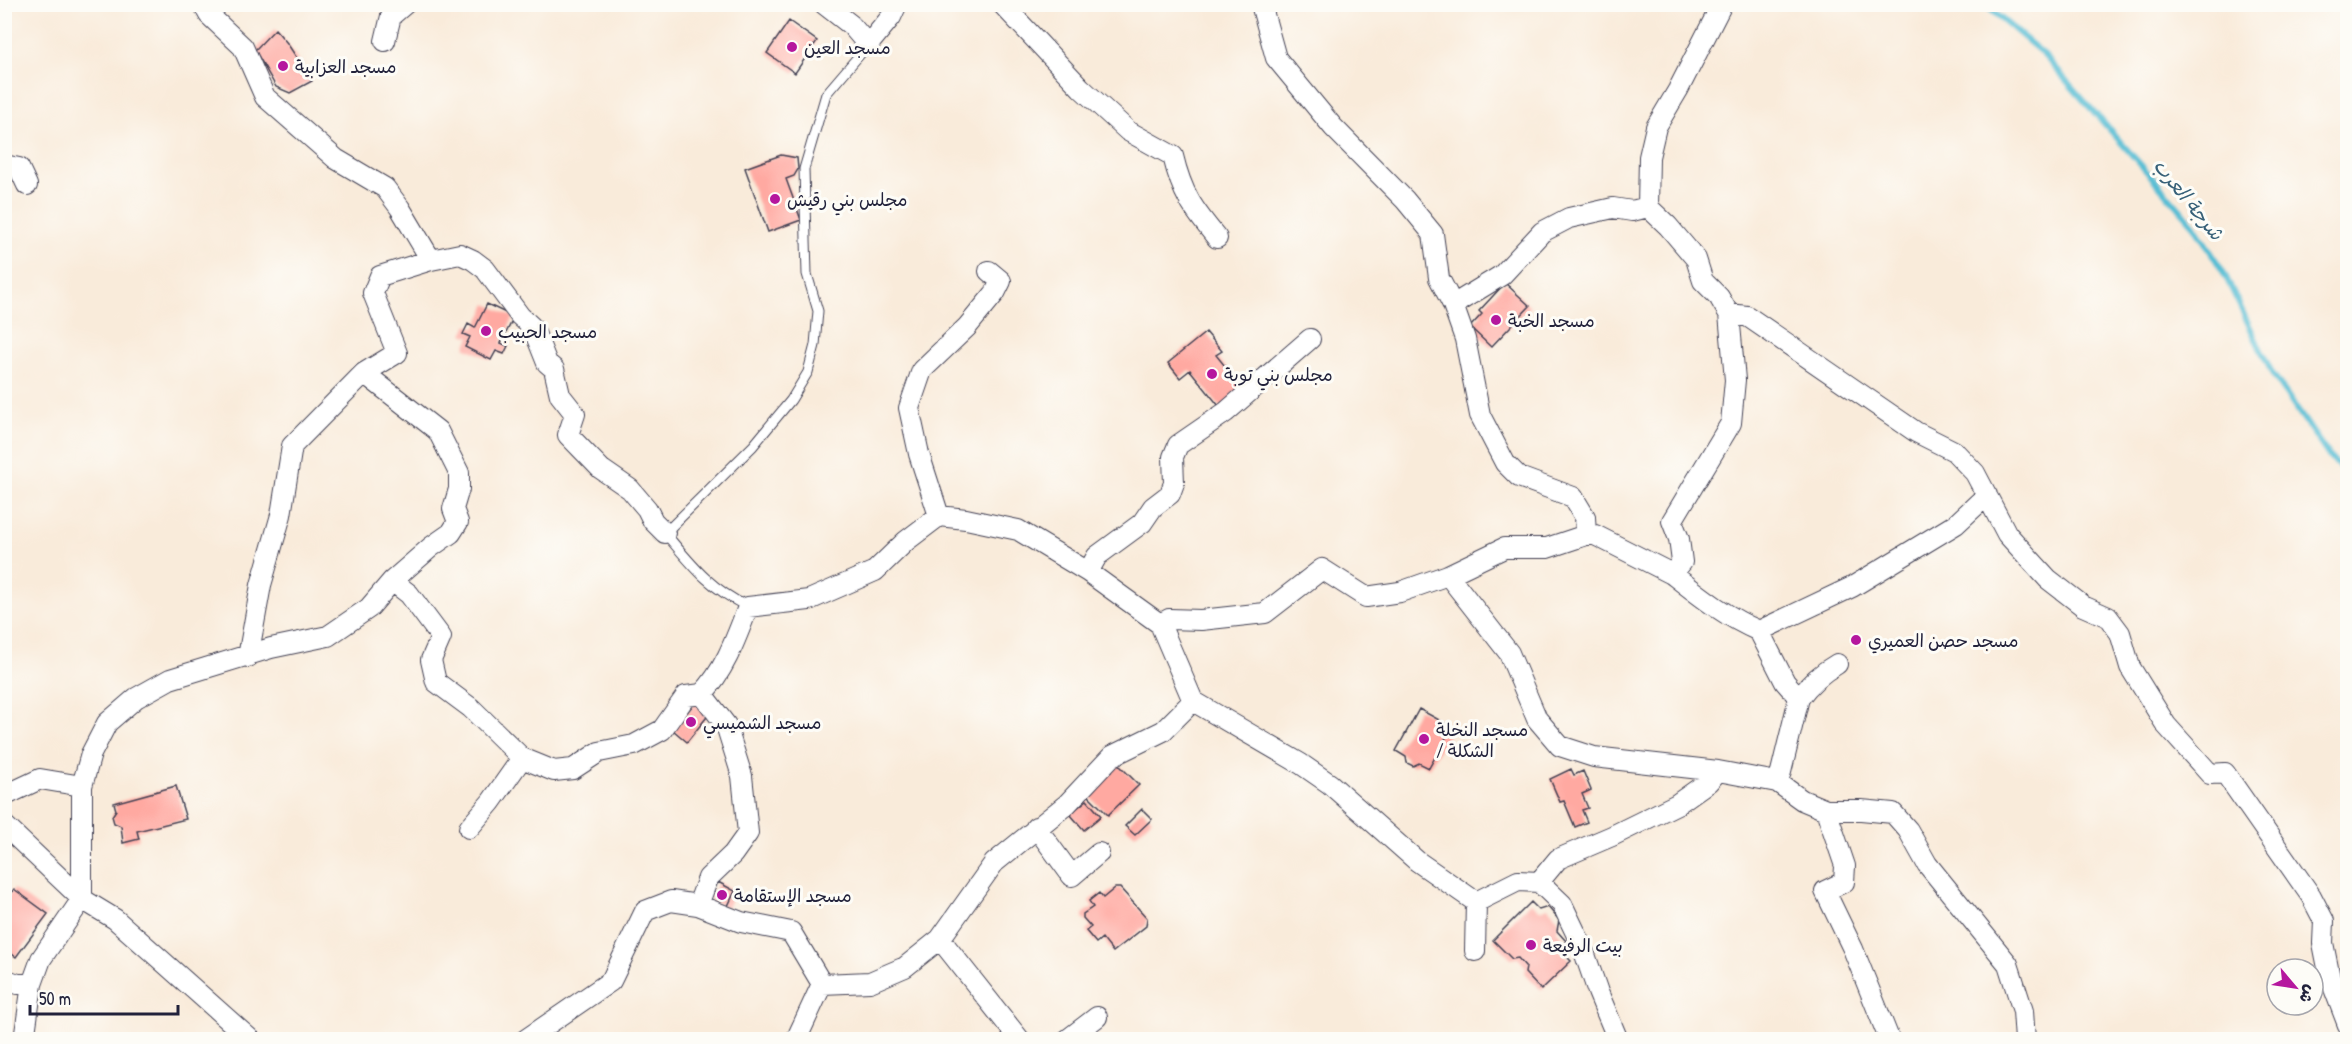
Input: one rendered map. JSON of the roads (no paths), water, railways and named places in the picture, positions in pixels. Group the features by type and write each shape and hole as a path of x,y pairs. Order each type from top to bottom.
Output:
{"street":[{"path":"204,4 209,15 243,47 265,97 336,159 385,188 400,208 431,260"},
{"path":"385,41 391,16 405,4"},
{"path":"824,4 851,25 868,45 891,17 897,4"},
{"path":"1002,4 1081,88 1128,131 1173,156 1177,175 1191,207 1217,238"},
{"path":"1261,4 1276,58 1333,127 1406,200 1433,234 1439,278 1453,305 1465,339 1480,415 1505,463 1519,477 1573,497 1585,518 1586,536"},
{"path":"1672,574 1682,562 1679,539 1672,521 1731,423 1735,380 1729,314 1719,297 1702,281 1696,259 1668,226 1648,207 1649,157 1656,127 1722,4"},
{"path":"4,165 19,168 27,185"},
{"path":"1453,305 1502,275 1542,232 1569,218 1613,208 1632,211 1648,207"},
{"path":"248,657 261,585 281,515 292,446 364,373 397,353 374,293 380,276 431,260 460,254 485,269 520,316 533,328 547,363 554,369 561,395 575,414 568,435 601,469 630,489 647,509 653,521 665,533"},
{"path":"939,516 919,454 909,408 922,370 967,327 995,292 1001,281 989,272"},
{"path":"1729,314 1747,316 1916,432 1954,451 1975,473 2007,534 2048,579 2083,606 2108,617 2120,633 2130,667 2166,725 2210,774 2225,773 2311,896 2324,921 2323,943 2330,978 2348,1025"},
{"path":"1088,572 1096,556 1142,524 1153,507 1170,494 1174,483 1173,457 1178,445 1226,412 1310,339"},
{"path":"24,1040 32,984 41,959 82,899 82,786 91,754 107,723 136,698 170,679 248,657 271,648 328,636 369,608 392,581 451,533 458,522 453,509 459,489 459,473 438,431 364,373"},
{"path":"1759,631 1852,587 1956,524 1988,495"},
{"path":"392,581 409,594 441,637 431,660 436,682 471,708 522,758 554,771 573,769 599,752 634,745 662,730 686,696 702,694 713,683 725,663 748,607 809,600 875,571 906,541 939,516 1018,530 1088,572 1160,624 1193,701 1302,764 1330,784 1417,861 1476,902"},
{"path":"1160,624 1168,619 1201,620 1265,613 1322,569 1366,597 1400,592 1448,575 1504,548 1547,548 1595,535 1672,574 1707,602 1759,631 1785,682 1799,698"},
{"path":"1448,575 1509,653 1537,719 1560,746 1594,757 1718,771 1777,782 1802,800 1826,810 1893,813 1908,830 1927,864 2008,964 2023,1011 2025,1040"},
{"path":"1777,782 1799,698 1824,671 1837,664"},
{"path":"698,906 708,878 733,854 747,833 741,776 726,725 702,694"},
{"path":"822,984 870,982 905,967 940,939 994,862 1067,804 1112,756 1163,731 1193,701"},
{"path":"469,828 491,802 522,758"},
{"path":"1539,882 1557,859 1612,836 1677,804 1708,782 1718,771"},
{"path":"4,796 40,779 82,786"},
{"path":"1826,810 1845,866 1844,882 1825,891 1853,949 1888,1036 1887,1040"},
{"path":"4,825 82,899 115,919 251,1040"},
{"path":"1036,827 1072,876 1099,853"},
{"path":"1476,902 1518,881 1539,882 1562,904 1582,946 1617,1040"},
{"path":"525,1040 611,981 645,911 671,901 698,906 741,922 791,932 822,984"},
{"path":"1474,951 1476,902"},
{"path":"940,939 1020,1040"},
{"path":"4,979 18,984 32,984"},
{"path":"796,1040 822,984"},
{"path":"1067,1040 1097,1017"}],"lane":[{"path":"748,607 732,599 705,579 665,533 753,446 791,400 808,372 818,311 807,274 804,169 826,94 868,45"}],"waterway":[{"name":"شرجة العرب","path":"1984,4 2041,52 2194,225 2224,273 2272,373 2331,459 2348,473"}],"place":[{"name":"مسجد العين","path":"792,47"},
{"name":"مسجد العزابية","path":"283,66"},
{"name":"مجلس بني رقيش","path":"775,199"},
{"name":"مسجد الخبة","path":"1496,320"},
{"name":"مسجد الحبيب","path":"486,331"},
{"name":"مجلس بني توبة","path":"1212,374"},
{"name":"مسجد حصن العميري","path":"1856,640"},
{"name":"مسجد الشميسي","path":"691,722"},
{"name":"مسجد النخلة / الشكلة","path":"1424,739"},
{"name":"مسجد الإستقامة","path":"722,895"},
{"name":"بيت الرفيعة","path":"1531,945"}]}
